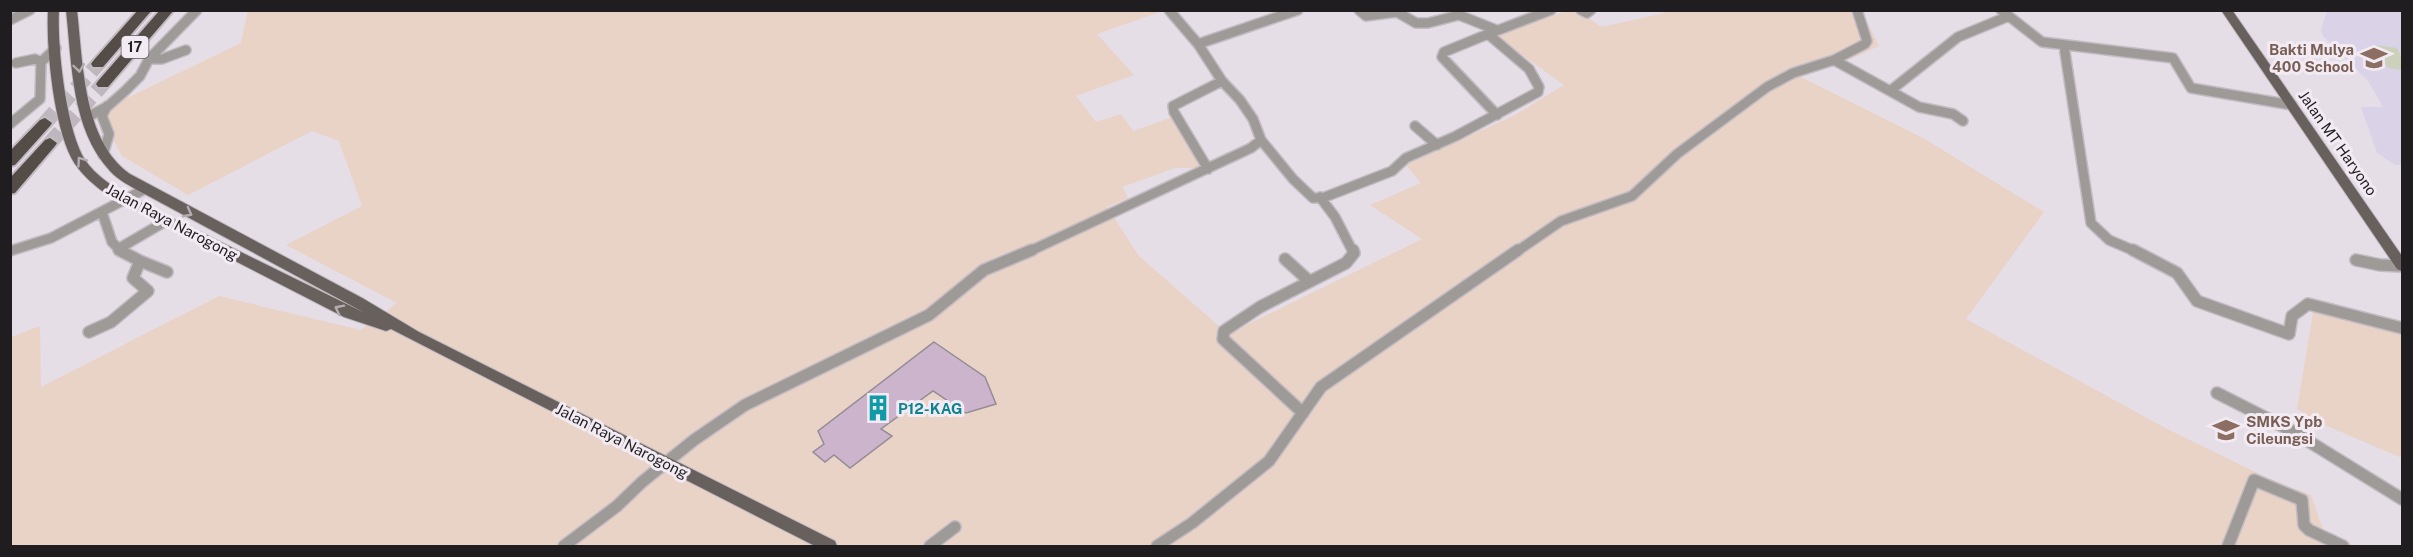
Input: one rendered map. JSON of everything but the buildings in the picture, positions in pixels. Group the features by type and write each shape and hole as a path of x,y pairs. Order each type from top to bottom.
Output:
{"highway":[{"name":"17","path":"98,64 146,10"},
{"name":"17","path":"103,84 168,10"},
{"path":"10,161 45,123"},
{"path":"10,189 50,143"}],"main road":[{"path":"48,10 53,25"},
{"name":"Jalan Raya Narogong","path":"54,10 53,25 68,140 79,161 96,181 126,201 349,314 414,336"},
{"name":"Jalan Raya Narogong","path":"71,10 86,118 92,136 114,168 145,189 359,303 414,336 830,546"},
{"name":"Jalan MT Haryono","path":"2226,10 2403,266"}],"street":[{"path":"10,20 30,10"},
{"path":"86,118 108,106 140,76 149,58 171,39 197,10"},
{"path":"1169,10 1198,44 1222,81 1240,100 1253,119 1261,140 1308,195 1320,197 1392,171 1406,158 1437,145 1534,95 1539,87 1529,69 1491,31 1459,15 1428,23 1416,23 1397,12 1366,16 1359,10"},
{"path":"1198,44 1298,10"},
{"path":"1497,115 1442,57 1444,52 1491,31 1551,10"},
{"path":"1581,10 1587,13 1591,10"},
{"path":"1157,546 1192,523 1269,461 1321,387 1562,221 1632,196 1677,154 1767,87 1793,73 1834,60 1862,46 1867,41 1857,10"},
{"path":"1890,91 1958,37 2005,13 2042,42 2173,58 2191,88 2292,105"},
{"path":"2064,46 2091,223 2109,240 2151,258 2177,273 2197,301 2289,334 2292,316 2308,304 2403,328"},
{"path":"10,124 40,99 41,62 56,48"},
{"path":"149,58 162,59 186,50"},
{"path":"162,59 167,69"},
{"path":"16,63 35,60 41,62"},
{"path":"1834,60 1926,110 1953,114 1964,121"},
{"path":"1208,169 1174,112 1173,106 1222,81"},
{"path":"103,155 109,134 102,116 108,106"},
{"path":"1416,126 1437,145"},
{"path":"564,546 617,506 666,463 745,405 929,315 984,270 1208,169 1251,148 1261,140"},
{"path":"10,258 126,201 145,189"},
{"path":"1303,413 1223,339 1224,331 1260,307 1346,263 1354,253 1335,217 1320,197"},
{"path":"102,212 112,242 118,249 167,272"},
{"path":"118,249 166,221"},
{"path":"10,251 51,238"},
{"path":"1285,259 1309,281"},
{"path":"2356,260 2380,265 2403,266"},
{"path":"89,332 111,321 147,293 148,291 133,278 140,261"},
{"path":"2217,393 2292,431 2403,499"},
{"path":"2228,546 2254,480 2302,500 2304,525 2309,530 2343,546"},
{"path":"930,546 954,527"}],"shaded area":[{"path":"248,10 1163,11 1097,34 1134,75 1076,96 1096,122 1121,114 1133,131 1173,117 1203,162 1196,168 1175,168 1122,187 1128,198 1107,207 1139,256 1228,334 1422,239 1370,205 1421,183 1406,165 1515,115 1564,85 1493,34 1567,11 1577,11 1602,27 1672,11 1862,11 1879,46 1853,58 1797,75 1923,138 2044,212 1966,319 2169,430 2270,479 2311,495 2323,530 2356,546 11,546 11,337 40,326 41,387 219,296 361,330 397,303 286,245 362,206 339,141 312,131 188,195 122,156 98,112 241,43"},
{"name":"Bakti Mulya 400 School","path":"2327,11 2402,11 2402,165 2395,165 2377,153 2361,107 2383,107 2368,81 2323,36 2321,30"},
{"path":"2314,307 2399,330 2402,344 2402,458 2320,423 2297,409"}],"green space":[{"path":"2375,45 2397,48 2402,58 2402,70 2388,68"}],"tunnel":[{"path":"45,123 98,64"},
{"path":"50,143 103,84"}],"place":[{"name":"Bakti Mulya 400 School","path":"2374,58"},
{"name":"P12-KAG","path":"878,408"},
{"name":"SMKS Ypb Cileungsi","path":"2226,430"}]}
